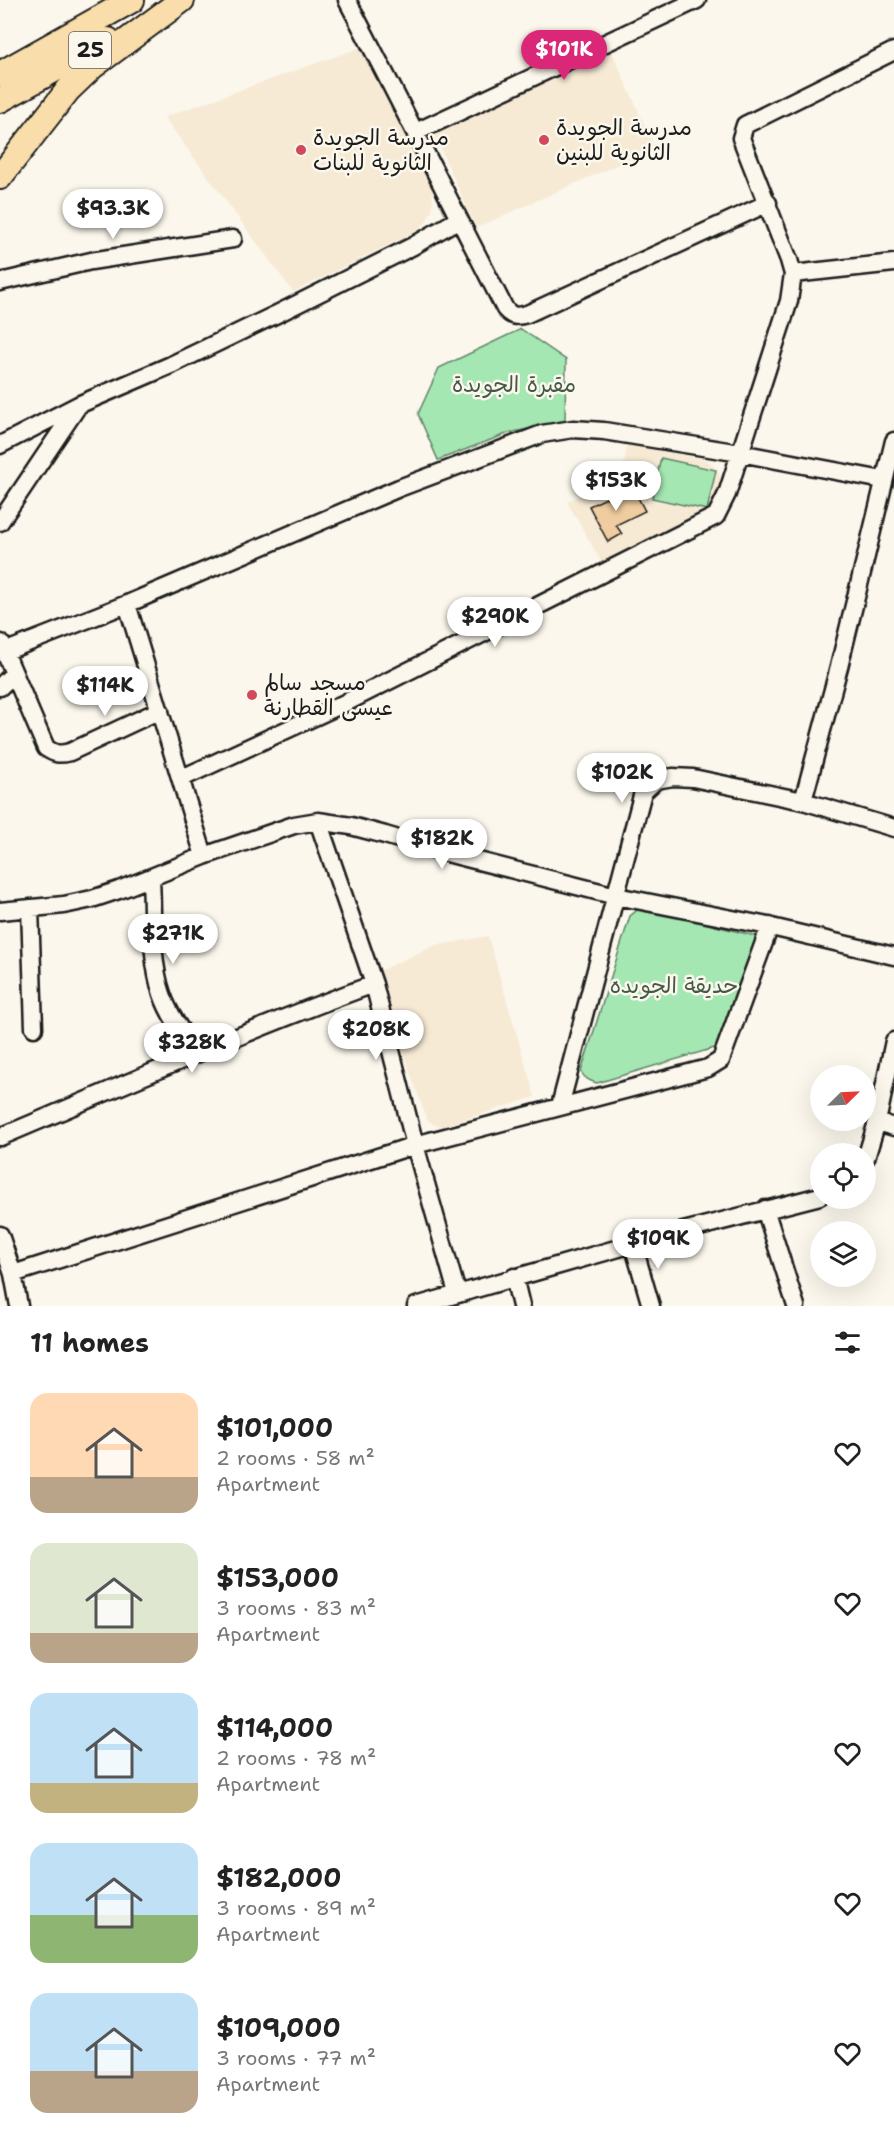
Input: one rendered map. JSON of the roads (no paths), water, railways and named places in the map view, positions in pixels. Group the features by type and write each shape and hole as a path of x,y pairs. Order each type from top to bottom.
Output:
{"highway":[{"name":"25","path":"0,74 132,0"},
{"name":"25","path":"0,100 180,0"},
{"path":"0,177 68,90 93,66 180,0"}],"street":[{"path":"347,0 505,309 516,317 768,203"},
{"path":"416,132 697,0"},
{"path":"182,778 347,702 716,516 722,507 789,301 793,274 768,203 741,138 745,125 894,51"},
{"path":"0,445 78,405 171,365 279,313 413,246 459,219"},
{"path":"0,282 91,261 233,239"},
{"path":"793,274 894,263"},
{"path":"0,522 78,405"},
{"path":"160,710 70,752 54,753 46,747 2,647 127,604 399,488 542,434 573,429 604,431 740,453 883,480"},
{"path":"803,801 839,667 894,441"},
{"path":"127,604 204,856"},
{"path":"0,687 13,674"},
{"path":"560,1106 643,792 656,780 673,777 693,778 803,801 894,828"},
{"path":"318,821 374,984 415,1145 458,1293"},
{"path":"0,911 64,905 119,890 204,856 294,825 318,821 385,834 439,851 616,896 770,926 894,956"},
{"path":"151,878 155,963 162,994 197,1053"},
{"path":"30,908 34,1028"},
{"path":"13,1274 415,1145 708,1068 721,1060 770,926"},
{"path":"0,1137 197,1053 310,1007 374,984"},
{"path":"871,1143 894,1041"},
{"path":"877,1122 894,1127"},
{"path":"416,1306 633,1244 810,1198"},
{"path":"765,1209 796,1306"},
{"path":"0,1235 13,1274 19,1306"},
{"path":"633,1244 651,1306"},
{"path":"514,1277 521,1306"}],"place":[{"name":"مدرسة الجويدة الثانوية للبنين","path":"544,140"},
{"name":"مدرسة الجويدة الثانوية للبنات","path":"301,150"},
{"name":"مسجد سالم عيسى القطارنة","path":"252,695"}],"park label":[{"name":"مقبرة الجويدة","path":"514,384"},
{"name":"حديقة الجويده","path":"674,985"}]}
